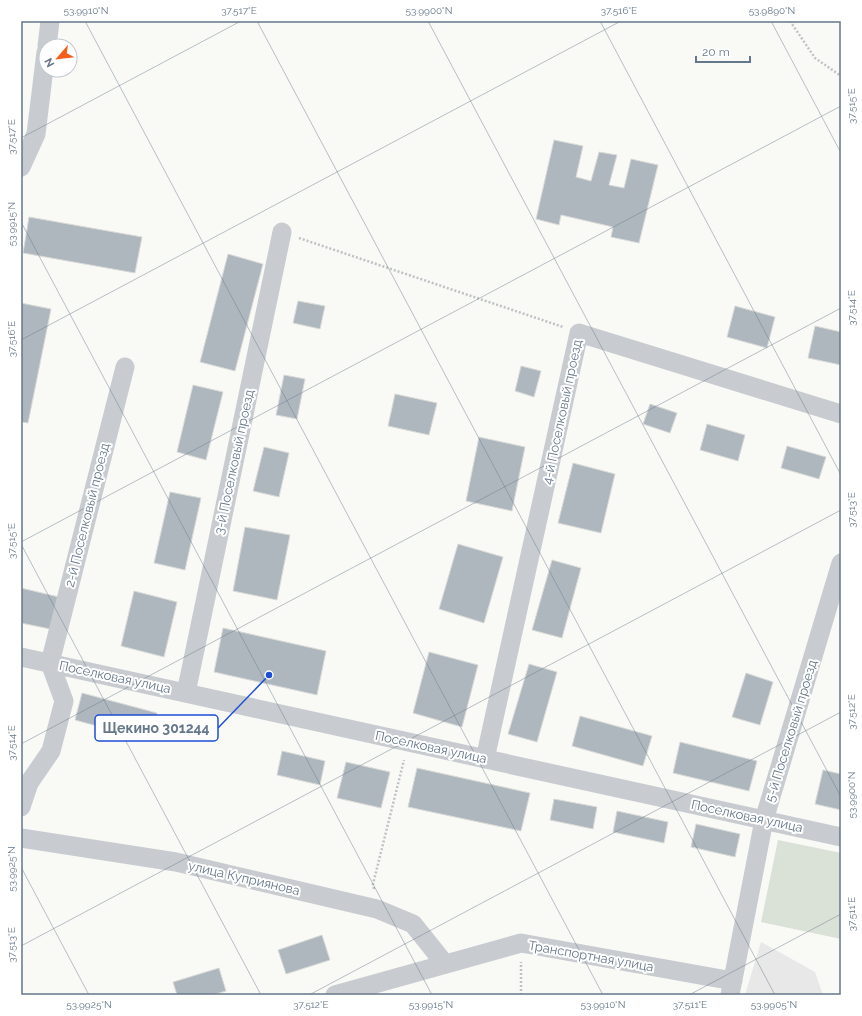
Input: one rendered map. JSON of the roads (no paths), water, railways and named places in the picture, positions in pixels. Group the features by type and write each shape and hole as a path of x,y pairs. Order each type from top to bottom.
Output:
{"street":[{"path":"48,38 50,21"},
{"path":"21,167 36,134 43,78"},
{"name":"3-й Поселковый проезд","path":"186,693 282,232"},
{"name":"4-й Поселковый проезд","path":"485,759 579,333 841,414"},
{"name":"2-й Поселковый проезд","path":"50,663 125,367"},
{"name":"5-й Поселковый проезд","path":"732,988 764,820 841,563"},
{"name":"Поселковая улица","path":"21,657 841,837"},
{"path":"21,807 29,782 51,751 64,701 50,663"},
{"name":"улица Куприянова","path":"21,838 176,862 377,909 412,924 445,964"},
{"name":"Транспортная улица","path":"335,995 521,943 732,988"}],"place":[{"name":"Щекино 301244","path":"269,675"}]}
